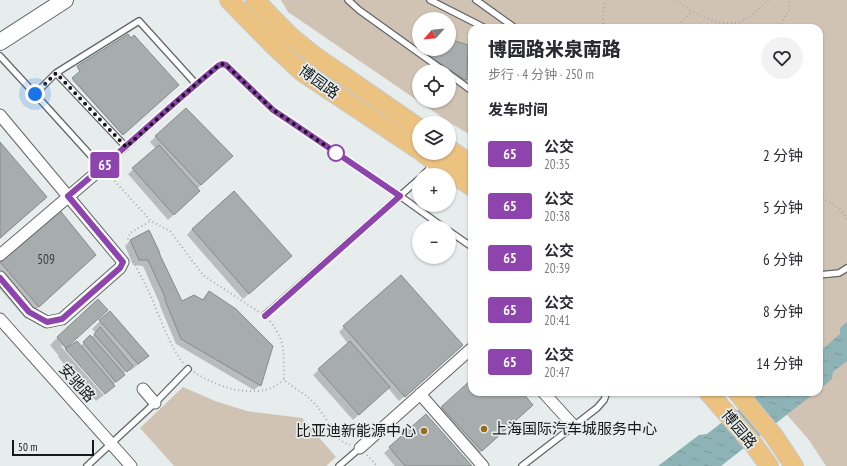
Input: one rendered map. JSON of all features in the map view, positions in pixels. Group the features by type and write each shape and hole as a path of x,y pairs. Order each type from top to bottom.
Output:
{"main road":[{"path":"0,42 65,0"},
{"name":"博园路","path":"229,0 302,72 412,145"},
{"name":"博园路","path":"255,0 290,36 312,54 412,123"},
{"path":"456,154 468,161"},
{"path":"433,160 468,184"},
{"name":"博园路","path":"712,396 754,445 769,466"},
{"name":"博园路","path":"741,396 774,436 794,466"}],"street":[{"path":"0,115 123,262 120,268 62,319 47,322 29,312 0,278"},
{"path":"0,255 102,168"},
{"name":"安驰路","path":"0,319 131,466"},
{"path":"360,448 468,352"},
{"path":"143,389 155,403"},
{"path":"420,394 483,466"},
{"path":"547,396 573,425"}],"lane":[{"path":"348,0 359,10 434,64"},
{"path":"430,0 478,24"},
{"path":"476,0 509,24"},
{"path":"35,94 56,73 139,21 196,84"},
{"path":"0,56 102,168 196,84 218,66 222,64 226,65 273,110 434,220"},
{"path":"56,73 126,147"},
{"path":"456,79 468,88"},
{"path":"265,316 412,185"},
{"path":"456,236 468,244"},
{"path":"823,275 838,273 847,268"},
{"path":"87,466 155,403 188,369"},
{"path":"522,466 573,425 597,408 606,396"},
{"path":"339,466 360,448"}],"path":[{"path":"603,24 605,0"},
{"path":"677,0 691,11 701,16 725,23 741,21 750,16 768,0"},
{"path":"782,24 789,11 790,4 788,0"},
{"path":"679,24 691,11"},
{"path":"102,168 151,221 170,231 203,275 265,316 275,328 281,341 284,352 284,380"},
{"path":"823,198 839,208 847,219"},
{"path":"151,221 130,233 128,239 129,246 137,269 149,292 175,352 182,362 188,369 212,383 243,392 266,390 284,380"},
{"path":"284,380 302,392 314,403 324,416 336,437 345,443 360,448 377,466"}],"shaded area":[{"path":"281,0 847,0 847,466 826,466 809,440 770,396 823,396 823,24 468,24 468,134 456,126 456,116 440,116 429,108 456,108 456,64 412,64 412,97 288,12"},
{"path":"183,387 215,401 247,411 302,418 336,457 326,466 174,466 140,428"}],"water":[{"path":"847,322 847,361 833,372 832,379 823,387 823,349 840,334 840,328"},
{"path":"756,396 811,396 721,466 658,466 699,435 707,434"}],"building":[{"path":"128,34 131,38 134,35 179,85 123,135 72,78 80,71 77,66"},
{"path":"456,41 468,45 467,80 456,74 456,64 441,64 429,56 456,56"},
{"path":"186,108 233,156 201,185 155,136"},
{"path":"0,142 47,197 0,238"},
{"path":"159,145 200,191 174,215 132,168"},
{"path":"234,191 292,256 249,294 192,229"},
{"path":"58,208 96,255 39,307 0,262 0,257"},
{"path":"149,230 182,301 194,295 203,300 209,291 236,309 273,346 261,386 181,339 165,297 148,260 139,260 130,240"},
{"path":"401,275 463,345 405,397 343,326"},
{"path":"98,299 108,310 66,348 57,337"},
{"path":"110,311 149,356 138,364 99,320"},
{"path":"100,327 133,366 127,372 94,334"},
{"path":"90,335 125,375 116,382 83,342"},
{"path":"77,341 115,386 105,394 65,349"},
{"path":"350,341 390,387 359,415 318,369"},
{"name":"上海国际汽车城服务中心","path":"468,383 468,396 525,396 533,405 482,451 441,407"},
{"name":"比亚迪新能源中心","path":"426,414 472,466 405,466 389,447"}],"bus line":[{"name":"65","path":"0,278 29,312 47,322 62,319 120,268 123,262 68,196 196,84 222,64 226,65 273,110 400,196 265,316"}],"place":[{"name":"上海国际汽车城服务中心","path":"484,429"},
{"name":"比亚迪新能源中心","path":"424,431"}],"route":[{"path":"35,94 56,73 126,147 196,84 222,64 226,65 273,110 339,155 336,153"}]}
